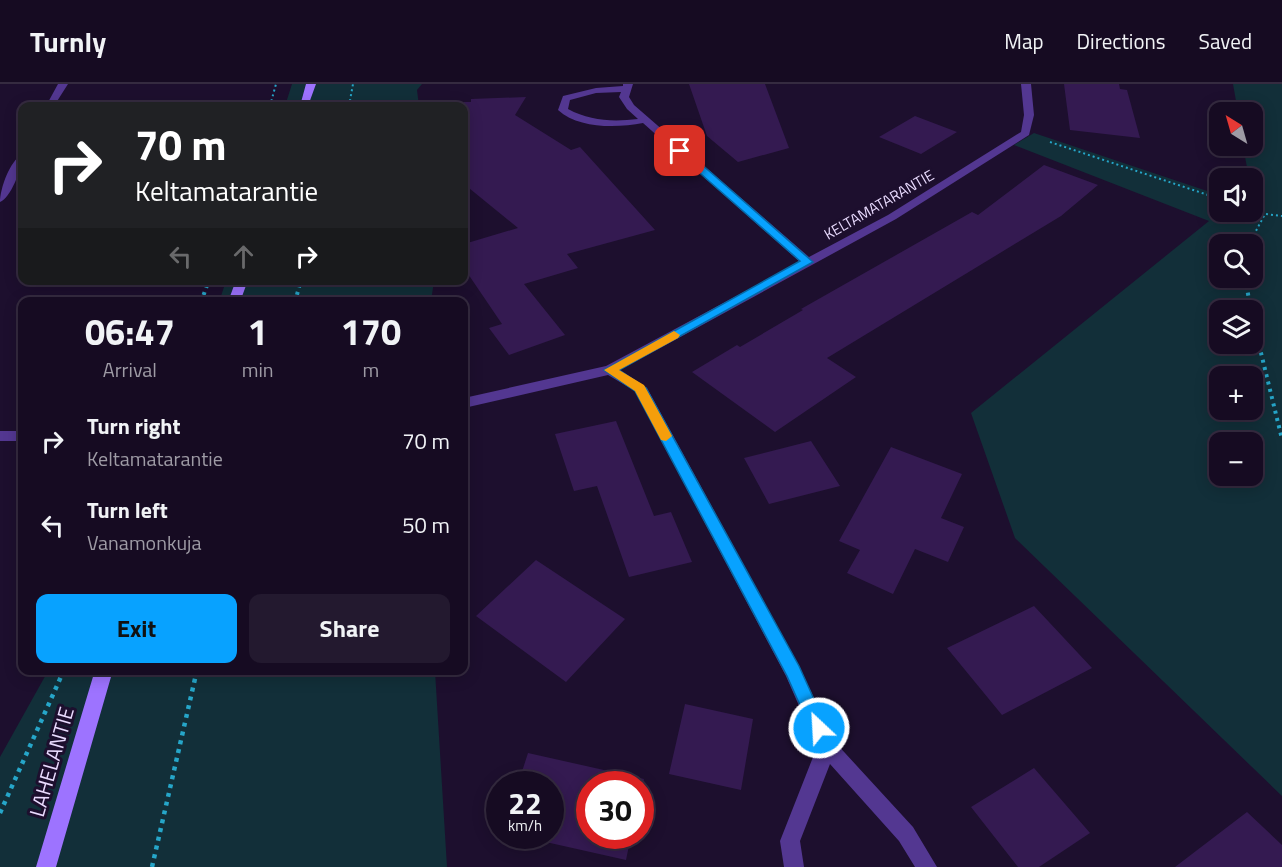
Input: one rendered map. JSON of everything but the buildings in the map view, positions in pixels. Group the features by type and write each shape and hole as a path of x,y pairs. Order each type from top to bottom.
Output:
{"main road":[{"path":"305,102 311,84"},
{"name":"LAHELANTIE","path":"46,867 104,675"}],"street":[{"path":"52,102 63,84"},
{"path":"1026,84 1029,115 1026,134"},
{"path":"646,120 595,122 576,119 563,110 566,98 600,88 627,86 624,97 630,107 646,120 807,262"},
{"name":"KELTAMATARANTIE","path":"468,402 610,370 892,217 1026,134"},
{"path":"0,199 18,165"},
{"path":"610,370 639,388 793,672 827,747 906,834 927,867"},
{"path":"0,436 18,436"},
{"path":"794,867 790,841 827,747"}],"path":[{"path":"271,102 276,84"},
{"path":"350,102 353,84"},
{"path":"1026,134 1209,196"},
{"path":"1254,234 1264,214 1282,216"},
{"path":"1261,354 1282,439"},
{"path":"0,813 62,675"},
{"path":"152,867 196,675"}],"shaded area":[{"path":"292,84 422,84 417,90 418,102 286,102"},
{"path":"1233,84 1282,84 1282,796 1015,538 971,413 1209,221 1263,222 1263,168 1247,168 1245,156 1263,156 1263,102 1236,102"},
{"path":"1034,133 1209,192 1209,221 1014,145"},
{"path":"225,285 433,285 432,297 221,297"},
{"path":"46,675 435,675 447,867 0,867 0,757"}],"slow traffic":[{"path":"666,436 639,388 610,370 674,335"}],"route":[{"path":"680,151 807,262 610,370 639,388 793,672 819,728"}]}
